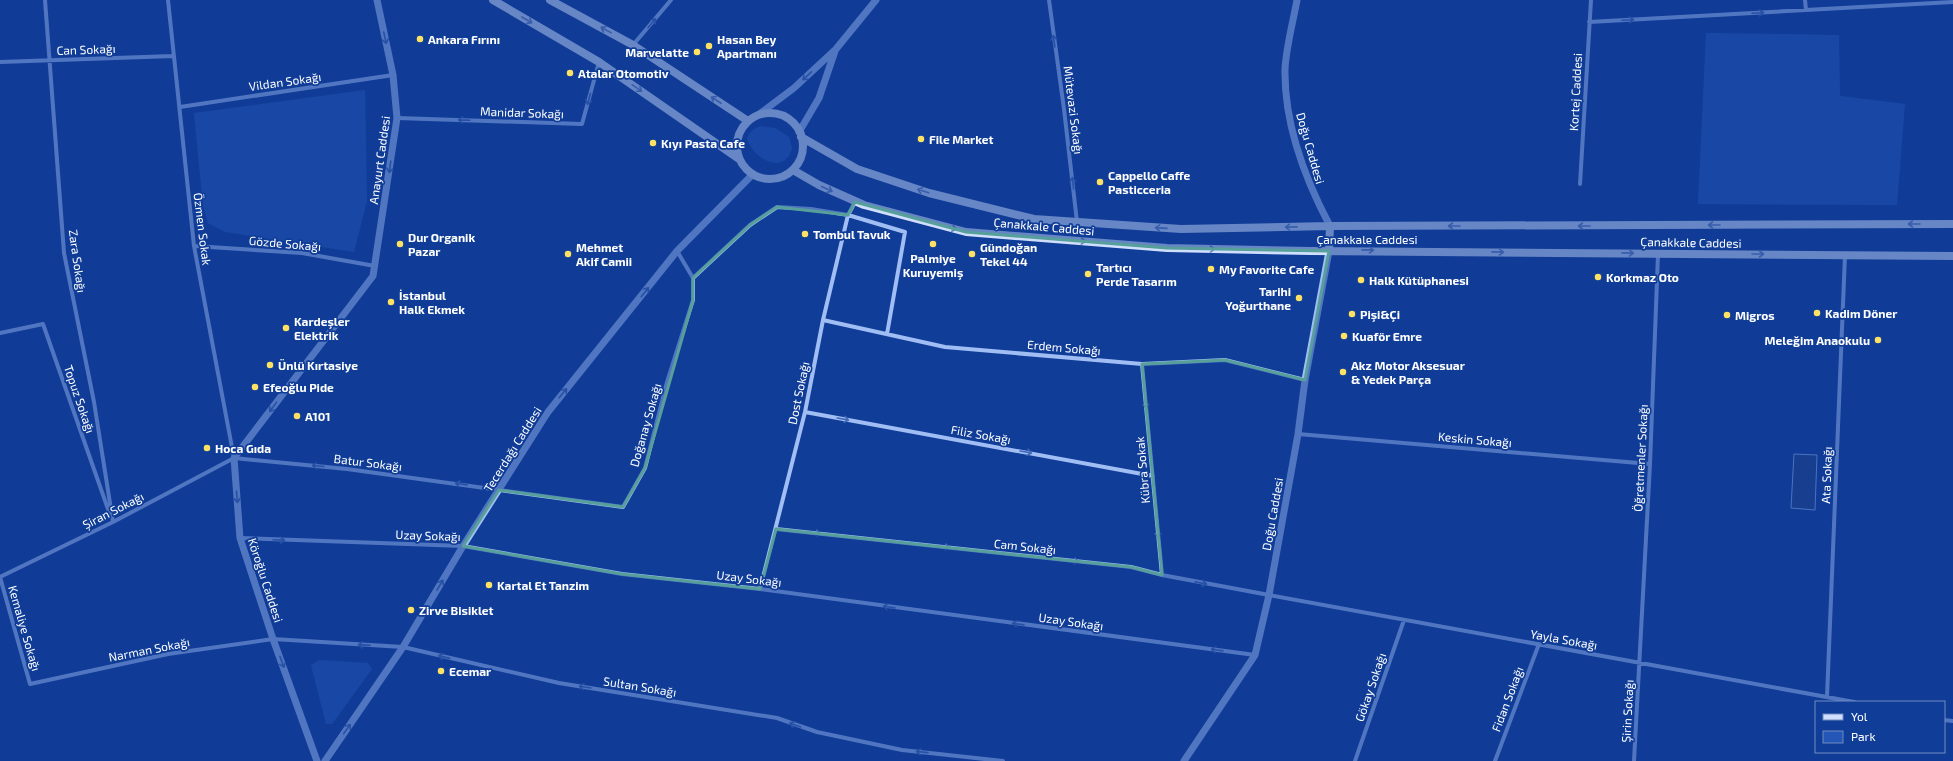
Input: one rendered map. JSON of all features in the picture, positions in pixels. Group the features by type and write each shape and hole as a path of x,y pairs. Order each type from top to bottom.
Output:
{"main road":[{"path":"493,0 599,62 740,158"},
{"path":"550,0 633,45 748,121"},
{"path":"768,113 779,114 789,119 800,134 802,155 793,170 784,176 774,179 763,178 753,174 745,168 740,158 737,149 738,138 748,121 758,115 768,113"},
{"name":"Çanakkale Caddesi","path":"800,134 857,169 929,193 1034,219 1181,229 1330,226 1953,224"},
{"name":"Çanakkale Caddesi","path":"793,170 819,185 855,202 966,232 1167,248 1329,251 1953,256"},
{"path":"1329,251 1330,226"}],"street":[{"name":"Zara Sokağı","path":"45,0 64,253 94,402 113,522"},
{"name":"Özmen Sokak","path":"168,0 194,246 234,458"},
{"name":"Anayurt Caddesi","path":"234,458 373,276 397,118 393,75 377,0"},
{"path":"633,45 671,0"},
{"path":"758,115 794,88 836,49 876,0"},
{"name":"Mütevazi Sokağı","path":"1049,0 1064,109 1076,222"},
{"name":"Doğu Caddesi","path":"1297,0 1285,69 1289,120 1312,192 1330,226"},
{"name":"Kortej Caddesi","path":"1580,184 1590,0"},
{"path":"1805,0 1806,10"},
{"path":"1589,22 1953,2"},
{"path":"800,134 819,98 836,49"},
{"name":"Can Sokağı","path":"0,62 173,56"},
{"name":"Manidar Sokağı","path":"397,118 582,124 599,62"},
{"name":"Vildan Sokağı","path":"180,107 393,75"},
{"name":"Tecerdağı Caddesi","path":"325,761 403,648 463,546 548,412 677,251 753,174"},
{"name":"Dost Sokağı","path":"760,590 805,412 823,320 848,215 855,202"},
{"path":"677,251 693,278 750,225 777,207 811,209 848,215 905,232 887,334"},
{"name":"Gözde Sokağı","path":"194,246 302,253 375,266"},
{"name":"Doğu Caddesi","path":"1184,761 1255,655 1269,596 1298,434 1305,380 1329,251"},
{"name":"Öğretmenler Sokağı","path":"1640,663 1650,464 1658,254"},
{"name":"Ata Sokağı","path":"1827,697 1846,255"},
{"name":"Doğanay Sokağı","path":"499,490 623,508 645,468 667,382 693,300 693,278"},
{"name":"Erdem Sokağı","path":"823,320 945,347 1142,364 1225,360 1305,380"},
{"name":"Topuz Sokağı","path":"0,332 43,324 113,522"},
{"name":"Kübra Sokak","path":"1142,364 1162,575"},
{"name":"Filiz Sokağı","path":"805,412 1153,476"},
{"name":"Keskin Sokağı","path":"1298,434 1650,464"},
{"name":"Şiran Sokağı","path":"0,577 113,522 234,458"},
{"name":"Batur Sokağı","path":"234,458 347,469 499,490"},
{"name":"Köroğlu Caddesi","path":"234,458 240,538 273,639 317,761"},
{"name":"Cam Sokağı","path":"776,529 1131,567 1162,575 1269,596"},
{"name":"Uzay Sokağı","path":"240,538 463,546 622,574 760,590 1255,655"},
{"name":"Kemaliye Sokağı","path":"0,577 30,684"},
{"name":"Yayla Sokağı","path":"1269,596 1849,701"},
{"name":"Gökay Sokağı","path":"1355,761 1404,620"},
{"name":"Sultan Sokağı","path":"273,639 403,648 559,683 777,718 817,732 902,750 1002,761"},
{"name":"Narman Sokağı","path":"30,684 168,654 273,639"},
{"name":"Fidan Sokağı","path":"1495,761 1539,644"},
{"name":"Şirin Sokağı","path":"1634,761 1640,663"}],"highlighted area":[{"path":"855,202 966,232 1167,248 1329,251 1305,380 1225,360 1142,364 1162,575 1131,567 776,529 760,589 622,574 463,546 499,490 623,507 645,468 693,300 693,278 750,225 777,207 848,215"}],"green space":[{"path":"1706,33 1839,35 1840,96 1905,104 1897,205 1698,204"},
{"path":"365,90 367,201 354,252 225,232 208,223 203,206 194,113"},
{"path":"761,126 775,128 789,137 792,149 788,157 782,162 769,162 756,153 751,146 747,139 748,136 752,131"},
{"path":"319,660 368,663 372,669 332,724 326,724 311,665"}],"shaded area":[{"path":"1794,454 1817,455 1815,510 1791,508"}],"place":[{"name":"Ankara Fırını","path":"420,39"},
{"name":"Hasan Bey Apartmanı","path":"709,46"},
{"name":"Marvelatte","path":"697,52"},
{"name":"Atalar Otomotiv","path":"570,73"},
{"name":"File Market","path":"921,139"},
{"name":"Kıyı Pasta Cafe","path":"653,143"},
{"name":"Cappello Caffe Pasticceria","path":"1100,182"},
{"name":"Tombul Tavuk","path":"805,234"},
{"name":"Dur Organik Pazar","path":"400,244"},
{"name":"Palmiye Kuruyemiş","path":"933,244"},
{"name":"Mehmet Akif Camii","path":"568,254"},
{"name":"Gündoğan Tekel 44","path":"972,254"},
{"name":"My Favorite Cafe","path":"1211,269"},
{"name":"Tartıcı Perde Tasarım","path":"1088,274"},
{"name":"Korkmaz Oto","path":"1598,277"},
{"name":"Halk Kütüphanesi","path":"1361,280"},
{"name":"Tarihi Yoğurthane","path":"1299,298"},
{"name":"İstanbul Halk Ekmek","path":"391,302"},
{"name":"Kadim Döner","path":"1817,313"},
{"name":"Pişi&Çi","path":"1352,314"},
{"name":"Migros","path":"1727,315"},
{"name":"Kardeşler Elektrik","path":"286,328"},
{"name":"Kuaför Emre","path":"1344,336"},
{"name":"Meleğim Anaokulu","path":"1878,340"},
{"name":"Ünlü Kırtasiye","path":"270,365"},
{"name":"Akz Motor Aksesuar & Yedek Parça","path":"1343,372"},
{"name":"Efeoğlu Pide","path":"255,387"},
{"name":"A101","path":"297,416"},
{"name":"Hoca Gıda","path":"207,448"},
{"name":"Kartal Et Tanzim","path":"489,585"},
{"name":"Zirve Bisiklet","path":"411,610"},
{"name":"Ecemar","path":"441,671"}]}
